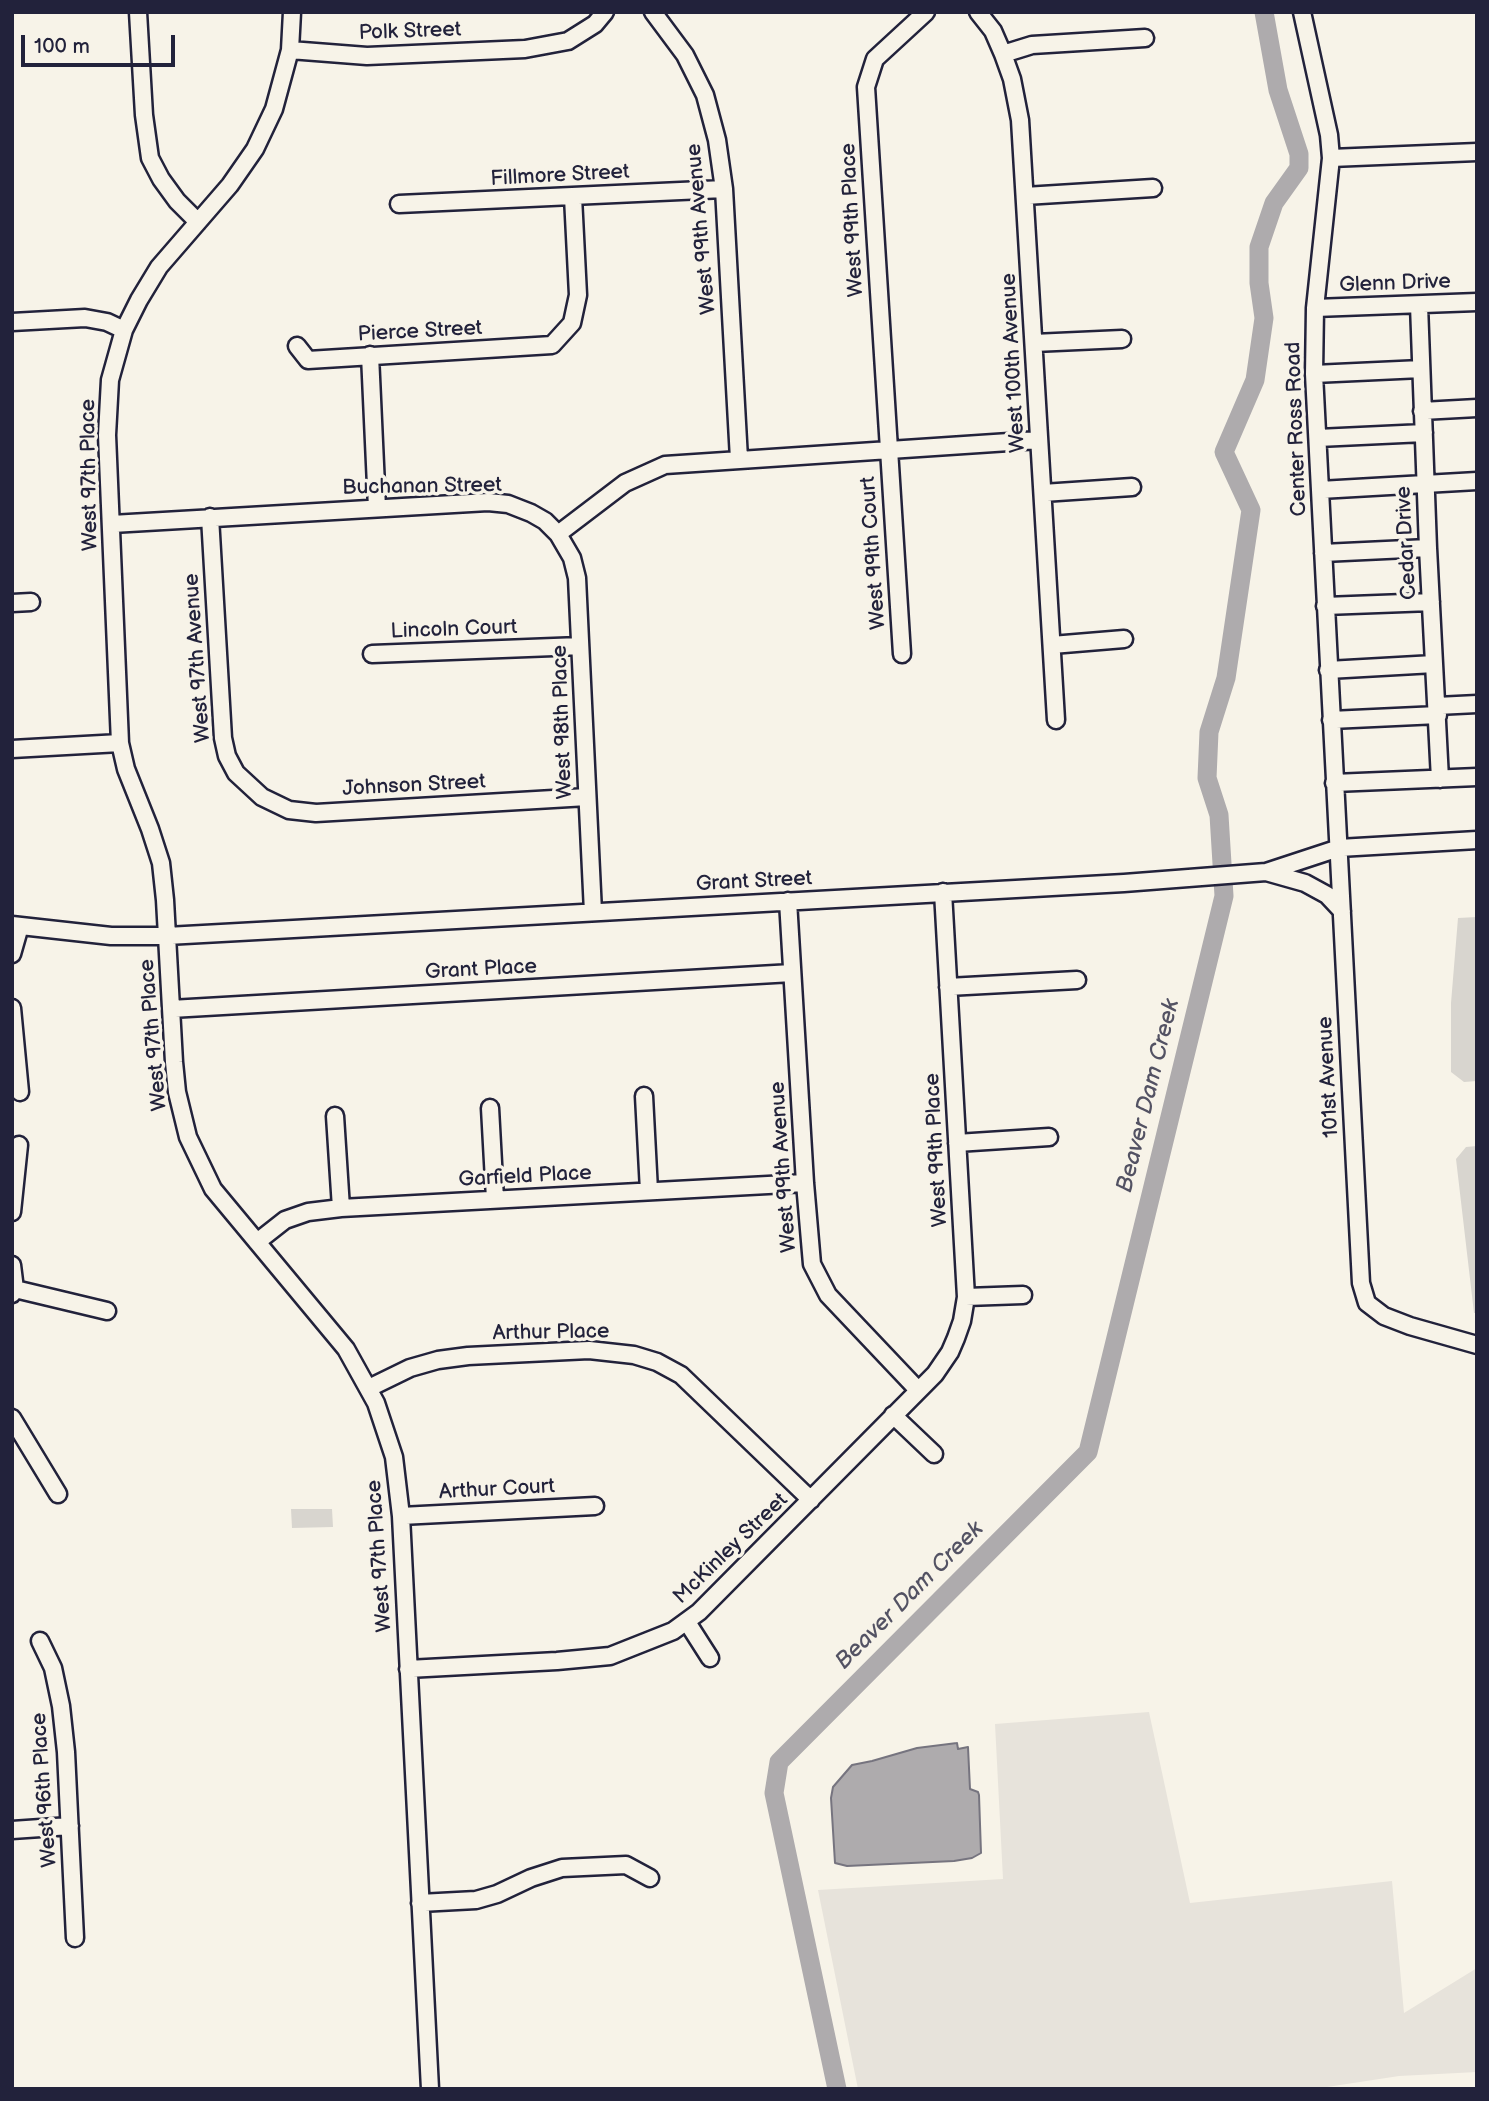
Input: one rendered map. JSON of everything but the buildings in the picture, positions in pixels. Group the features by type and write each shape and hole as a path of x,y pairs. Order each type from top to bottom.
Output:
{"street":[{"path":"138,12 144,115 150,159 177,201 198,222"},
{"name":"West 97th Place","path":"292,12 290,50 274,109 255,149 230,185 159,267 124,330 110,380 107,408 120,743 130,781 161,863 177,1092 188,1137 213,1189 346,1349 369,1388 389,1436 399,1487 401,1516 430,2089"},
{"name":"Polk Street","path":"290,50 367,56 526,49 568,41 595,24 605,12"},
{"name":"West 99th Avenue","path":"653,12 685,55 705,95 717,140 723,189 738,459"},
{"name":"West 99th Place","path":"888,449 866,87 875,60 926,12"},
{"name":"West 100th Avenue","path":"978,12 993,31 1003,54 1019,112 1056,720"},
{"name":"Center Ross Road","path":"1302,12 1329,135 1331,158 1315,308 1314,374 1339,848"},
{"path":"1003,54 1032,45 1145,38"},
{"path":"1331,158 1477,152"},
{"path":"1025,196 1153,188"},
{"name":"Fillmore Street","path":"399,204 723,189"},
{"name":"Pierce Street","path":"297,346 308,360 552,345 572,323 578,295 573,197"},
{"name":"Glenn Drive","path":"1315,308 1477,302"},
{"name":"Cedar Drive","path":"1419,305 1440,779"},
{"path":"12,322 85,318 107,322 124,330"},
{"path":"1034,343 1122,339"},
{"path":"370,355 377,508"},
{"path":"1314,374 1421,369"},
{"path":"1422,411 1477,408"},
{"path":"1318,438 1424,433"},
{"path":"558,534 625,483 665,465 1039,440"},
{"name":"West 99th Court","path":"888,449 901,654"},
{"path":"1320,490 1477,481"},
{"path":"1042,493 1132,487"},
{"name":"Buchanan Street","path":"112,524 488,502 508,504 531,513 558,534"},
{"name":"West 97th Avenue","path":"210,517 223,738 227,756 236,773 251,789"},
{"name":"West 98th Place","path":"558,534 572,558 577,578 593,912"},
{"path":"1323,553 1428,548"},
{"path":"12,603 31,602"},
{"path":"1325,606 1431,602"},
{"path":"1052,645 1124,639"},
{"name":"Lincoln Court","path":"372,654 580,646"},
{"path":"1328,670 1434,664"},
{"path":"1331,720 1477,704"},
{"path":"12,749 120,743"},
{"path":"1334,783 1477,777"},
{"name":"Johnson Street","path":"251,789 282,808 300,813 587,797"},
{"name":"Grant Street","path":"16,926 111,936 167,936 1204,879 1266,872 1339,848 1477,840"},
{"name":"101st Avenue","path":"1339,848 1361,1283 1367,1303 1384,1316 1477,1345"},
{"path":"1266,872 1305,883 1327,895 1342,911"},
{"name":"West 99th Place","path":"918,1390 935,1374 950,1352 962,1321 966,1297 943,892"},
{"name":"West 99th Avenue","path":"788,901 812,1264 828,1295 918,1390"},
{"path":"12,954 16,926"},
{"name":"Grant Place","path":"171,1009 792,973"},
{"path":"948,988 1077,980"},
{"path":"12,1008 20,1092"},
{"path":"644,1096 649,1191"},
{"path":"490,1108 495,1199"},
{"path":"335,1116 341,1208"},
{"path":"957,1143 1049,1137"},
{"path":"12,1212 19,1145"},
{"name":"Garfield Place","path":"257,1242 285,1220 308,1212 341,1208 805,1183"},
{"path":"12,1265 13,1292 107,1311"},
{"path":"966,1297 1023,1295"},
{"name":"Arthur Place","path":"369,1388 410,1368 438,1360 468,1356 589,1350 634,1355 657,1362 681,1375 811,1500"},
{"name":"McKinley Street","path":"408,1669 610,1656 643,1644 687,1622 918,1390"},
{"path":"893,1415 934,1454"},
{"path":"12,1418 58,1494"},
{"name":"Arthur Court","path":"401,1516 595,1506"},
{"path":"687,1622 710,1658"},
{"name":"West 96th Place","path":"40,1642 52,1668 61,1706 75,1938"},
{"path":"12,1830 70,1826"},
{"path":"421,1903 476,1900 562,1868 626,1865 650,1878"}],"shaded area":[{"path":"1477,917 1477,1081 1464,1082 1451,1072 1451,1003 1458,918"},
{"path":"1477,1146 1477,1313 1474,1313 1456,1159 1466,1147"},
{"path":"291,1509 332,1509 333,1527 292,1528"},
{"path":"1149,1712 1190,1903 1392,1881 1404,2013 1477,1968 1477,2072 1399,2076 1314,2089 858,2089 818,1890 1003,1879 995,1724"},
{"path":"957,1743 958,1749 968,1747 970,1789 979,1795 981,1853 972,1858 954,1861 847,1866 835,1863 831,1798 833,1787 852,1765 917,1748"}],"waterway":[{"name":"Beaver Dam Creek","path":"837,2089 774,1793 779,1762 1088,1452 1224,896 1219,815 1207,778 1209,732 1226,678 1251,510 1224,452 1255,380 1264,318 1259,283 1259,247 1274,203 1299,168 1299,154 1278,90 1264,12"}]}
